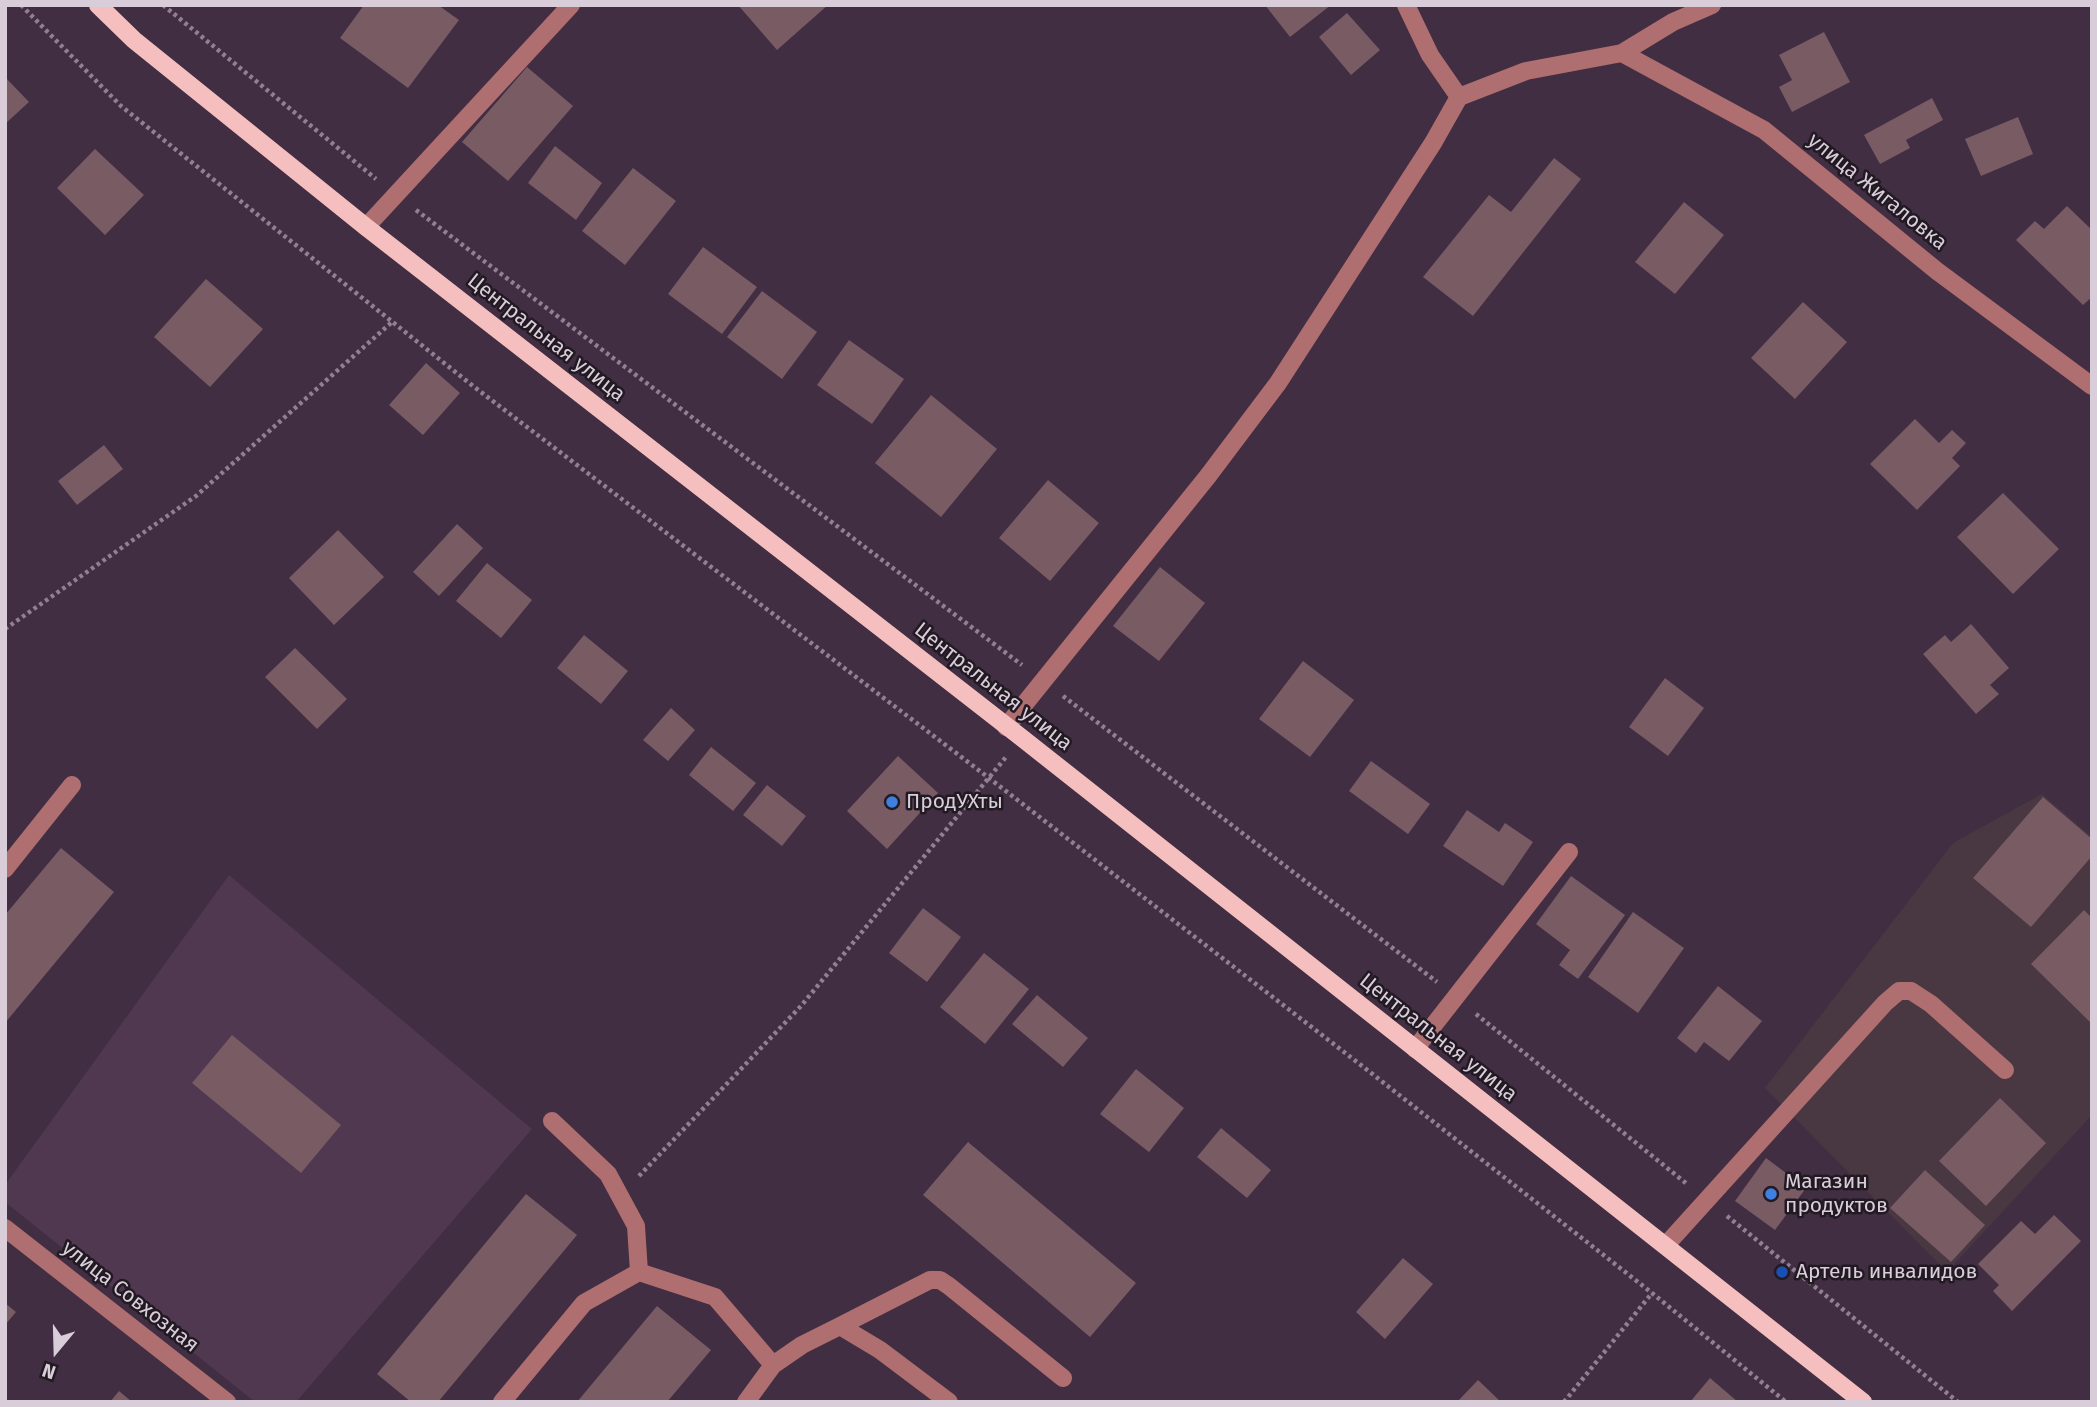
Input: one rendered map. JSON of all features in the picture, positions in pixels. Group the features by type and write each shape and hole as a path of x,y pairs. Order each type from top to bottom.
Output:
{"main road":[{"name":"Центральная улица","path":"98,5 135,40 366,227 696,482 1863,1402"}],"street":[{"path":"366,227 571,5"},
{"path":"1406,5 1430,55 1459,97"},
{"path":"1006,727 1208,476 1278,383 1433,143 1459,97 1527,71 1622,53 1673,22 1712,5"},
{"name":"улица Жигаловка","path":"1622,53 1764,130 1937,271 2092,386"},
{"path":"5,869 72,785"},
{"path":"1415,1049 1569,852"},
{"path":"1666,1245 1885,1003 1899,991 1911,991 1931,1004 2005,1070"},
{"path":"552,1121 604,1171 636,1226 639,1272"},
{"name":"улица Совхозная","path":"5,1228 227,1402"},
{"path":"502,1402 584,1303 639,1272 715,1297 773,1365"},
{"path":"746,1402 773,1365 802,1345 930,1280 940,1280 950,1286 1063,1378"},
{"path":"840,1326 880,1350 949,1402"}],"path":[{"path":"21,5 121,106 392,322 989,778 1651,1293 1786,1402"},
{"path":"5,629 196,496 392,322"},
{"path":"604,1171 618,1170 626,1166 640,1177 801,1006 1022,738"},
{"path":"1564,1402 1651,1293"}],"shaded area":[{"path":"2042,794 2092,837 2092,1115 1947,1272 1765,1088 1953,843"},
{"path":"229,875 532,1129 296,1402 255,1402 5,1202 5,1185"}],"building":[{"path":"364,5 438,5 459,20 408,88 340,38"},
{"path":"738,5 828,5 777,50"},
{"path":"1265,5 1331,5 1290,37"},
{"path":"1347,13 1380,50 1351,75 1319,37"},
{"path":"1824,32 1850,82 1792,112 1779,87 1792,80 1779,55"},
{"path":"527,67 573,106 508,181 462,142"},
{"path":"5,77 29,102 5,124"},
{"path":"1932,98 1943,120 1906,140 1910,148 1880,164 1864,135"},
{"path":"2018,117 2033,154 1981,176 1965,139"},
{"path":"555,146 602,183 576,220 528,183"},
{"path":"95,149 144,195 105,235 57,188"},
{"path":"1554,158 1581,179 1473,316 1423,277 1489,195 1511,212"},
{"path":"633,168 676,201 625,265 582,231"},
{"path":"1684,202 1724,235 1675,294 1635,262"},
{"path":"2067,206 2092,230 2092,297 2083,305 2016,240 2035,221 2044,229"},
{"path":"703,247 757,287 722,334 668,294"},
{"path":"206,279 263,329 210,387 154,337"},
{"path":"762,291 817,332 782,379 727,337"},
{"path":"1803,302 1847,342 1795,399 1751,358"},
{"path":"849,340 904,379 872,424 817,385"},
{"path":"426,363 460,393 423,435 389,405"},
{"path":"931,395 997,449 941,517 875,463"},
{"path":"1915,419 1939,443 1952,430 1966,443 1952,458 1960,466 1917,510 1870,464"},
{"path":"104,445 123,469 77,505 58,481"},
{"path":"1048,480 1099,523 1050,581 999,538"},
{"path":"2003,493 2059,549 2013,594 1957,537"},
{"path":"457,524 483,548 439,596 413,572"},
{"path":"338,530 384,577 334,625 289,578"},
{"path":"487,563 532,600 501,638 456,601"},
{"path":"1160,567 1205,603 1159,661 1113,626"},
{"path":"1971,624 2009,668 1990,685 1999,694 1976,714 1923,654 1945,635 1951,642"},
{"path":"584,635 628,671 601,704 557,668"},
{"path":"295,648 347,699 317,729 265,677"},
{"path":"1303,661 1354,700 1310,757 1259,719"},
{"path":"1665,678 1704,708 1668,756 1629,727"},
{"path":"671,708 695,730 668,761 643,740"},
{"path":"711,747 756,783 733,811 689,775"},
{"name":"ПродУХты","path":"898,756 938,793 887,849 847,811"},
{"path":"1371,761 1430,804 1408,834 1349,791"},
{"path":"767,785 806,816 782,846 743,815"},
{"path":"2043,797 2092,839 2092,856 2031,927 1973,878"},
{"path":"1467,810 1499,832 1505,823 1533,842 1503,886 1443,846"},
{"path":"61,848 114,892 5,1023 5,915"},
{"path":"1571,876 1625,915 1578,979 1559,965 1570,950 1536,924"},
{"path":"923,908 961,937 927,982 889,953"},
{"path":"2084,910 2092,918 2092,1024 2031,964"},
{"path":"1633,912 1684,948 1638,1013 1588,977"},
{"path":"984,953 1029,989 985,1044 940,1007"},
{"path":"1718,986 1762,1021 1729,1061 1704,1042 1696,1053 1677,1038"},
{"path":"1037,995 1088,1038 1063,1067 1012,1024"},
{"path":"232,1035 341,1125 301,1173 192,1083"},
{"path":"1136,1069 1184,1108 1149,1152 1100,1114"},
{"path":"2000,1098 2046,1143 1986,1206 1939,1161"},
{"path":"1221,1128 1271,1170 1247,1198 1197,1157"},
{"path":"968,1142 1136,1283 1090,1337 923,1195"},
{"name":"Магазин продуктов","path":"1766,1158 1806,1188 1775,1230 1735,1201"},
{"path":"1925,1170 1985,1225 1951,1262 1890,1208"},
{"path":"526,1194 577,1235 438,1402 411,1402 377,1374"},
{"path":"2054,1215 2081,1241 2012,1311 1993,1291 1999,1285 1978,1264 2021,1221 2035,1234"},
{"path":"1403,1258 1433,1284 1385,1339 1356,1312"},
{"path":"5,1303 16,1312 5,1325"},
{"path":"657,1306 711,1350 667,1402 577,1402"},
{"path":"1710,1378 1738,1402 1690,1402"},
{"path":"1478,1380 1501,1402 1457,1402"},
{"path":"119,1391 132,1402 110,1402"}],"place":[{"name":"ПродУХты","path":"892,802"},
{"name":"Магазин продуктов","path":"1771,1194"},
{"name":"Артель инвалидов","path":"1782,1272"}]}
